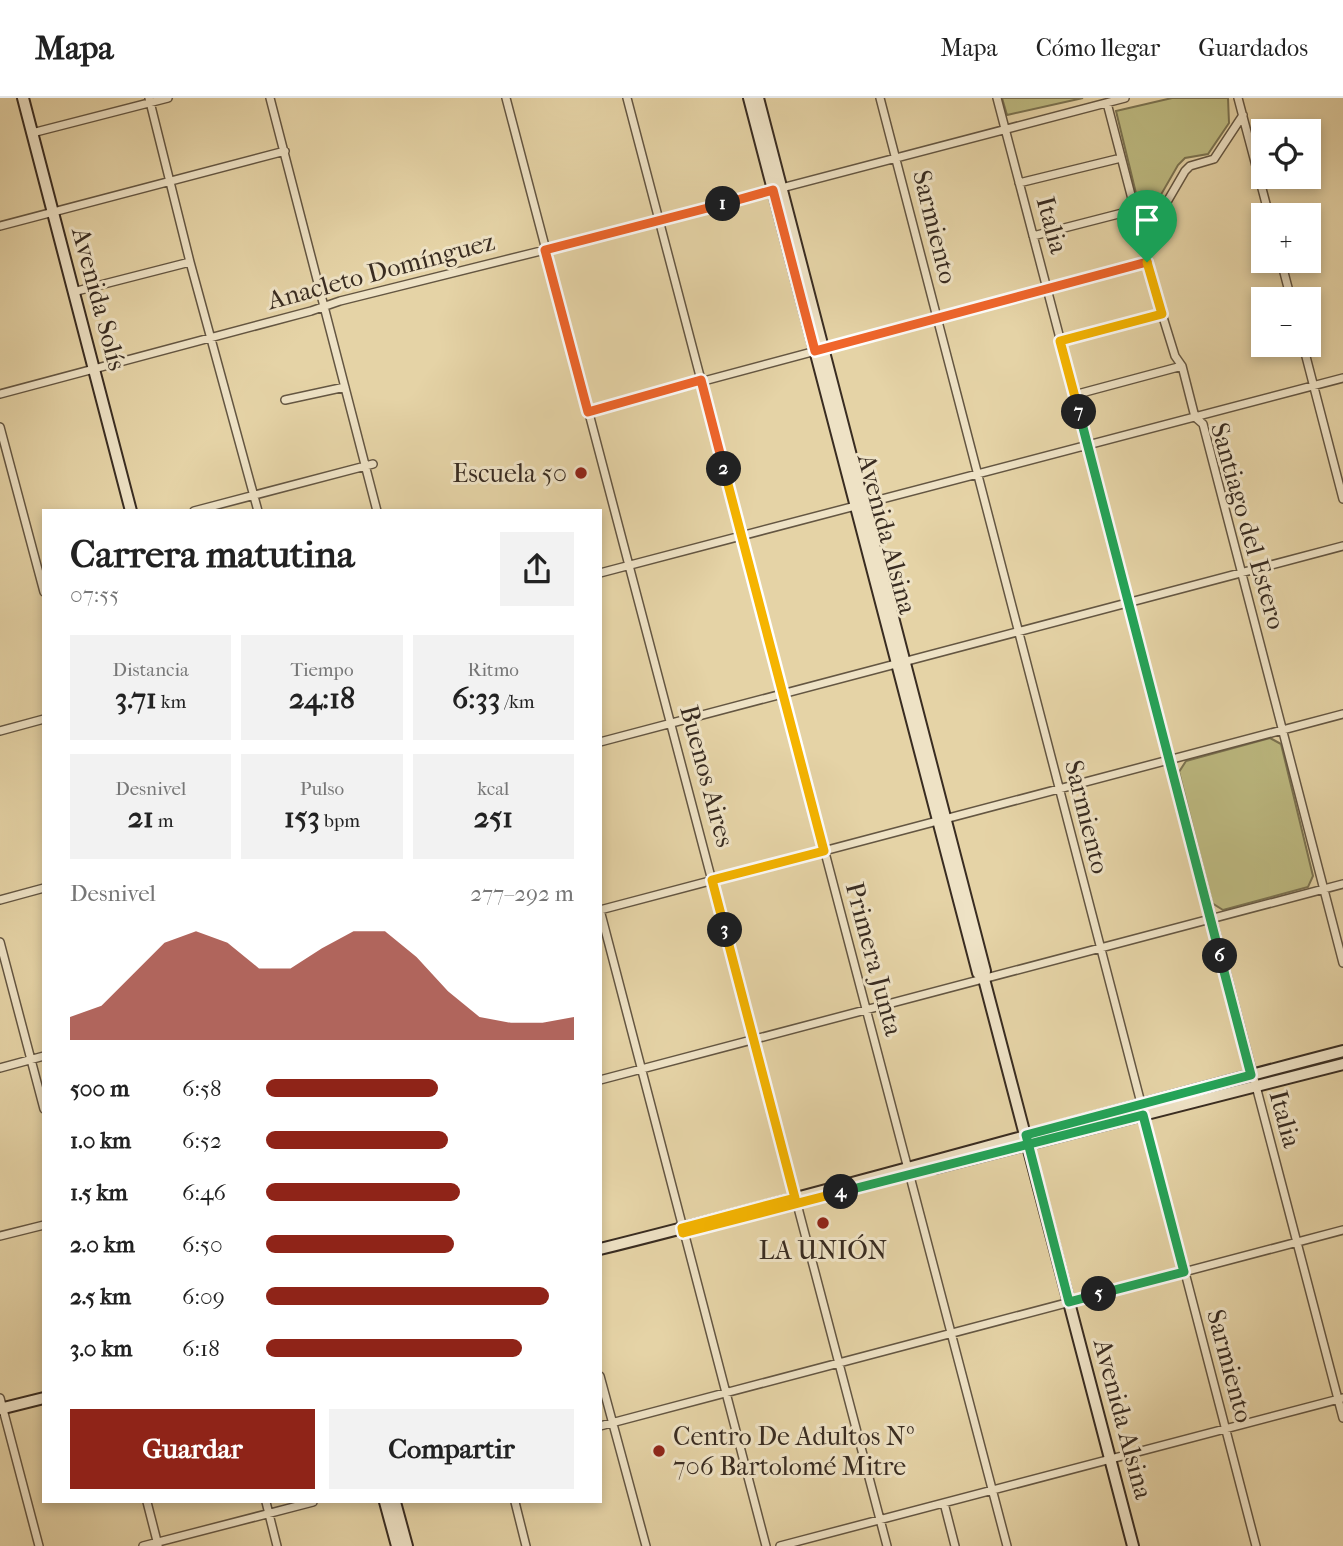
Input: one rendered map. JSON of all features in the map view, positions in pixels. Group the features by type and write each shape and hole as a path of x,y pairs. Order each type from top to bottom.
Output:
{"street":[{"name":"Avenida Solís","path":"23,98 130,509"},
{"path":"32,133 150,100 168,98"},
{"path":"270,98 345,387 369,465 377,509"},
{"name":"Buenos Aires","path":"506,98 887,1546"},
{"name":"Primera Junta","path":"627,98 1007,1546"},
{"name":"Avenida Alsina","path":"749,98 777,189 901,662 978,972 984,979 1133,1546"},
{"name":"Avenida Alsina","path":"758,98 777,189"},
{"name":"Sarmiento","path":"880,98 1256,1546"},
{"name":"Italia","path":"997,98 1254,1087 1343,1418"},
{"name":"Anacleto Domínguez","path":"0,394 324,306 1125,98"},
{"path":"1238,98 1266,203"},
{"path":"150,100 190,262 257,509"},
{"name":"Santiago del Estero","path":"1107,103 1162,314 1175,356 1182,366 1195,417 1203,424 1343,963"},
{"path":"1143,244 1185,171 1190,166 1214,159 1243,115"},
{"path":"0,226 285,151"},
{"path":"1019,183 1121,158"},
{"path":"1033,236 1134,210"},
{"path":"73,292 190,262"},
{"path":"588,412 1147,262"},
{"path":"1060,341 1162,314"},
{"path":"1306,357 1343,499"},
{"path":"1074,395 1182,366"},
{"path":"602,572 1343,378"},
{"path":"285,400 345,387"},
{"path":"0,427 42,584"},
{"path":"202,509 369,465"},
{"path":"602,740 1343,546"},
{"path":"602,909 1343,714"},
{"path":"0,731 42,720"},
{"path":"602,1079 1343,884"},
{"path":"0,900 42,889"},
{"path":"602,918 766,1546"},
{"path":"0,942 42,1101"},
{"path":"602,1251 1027,1140 1140,1104 1343,1051"},
{"path":"0,1068 42,1057"},
{"path":"1027,1140 1143,1115 1343,1064"},
{"path":"0,1236 42,1226"},
{"path":"602,1425 1343,1230"},
{"path":"602,1383 646,1546"},
{"path":"39,1546 1,1405 42,1398"},
{"path":"780,1546 1340,1399"},
{"path":"147,1503 158,1544"},
{"path":"266,1503 277,1546"},
{"path":"143,1546 309,1503"},
{"path":"385,1503 397,1546"},
{"path":"395,1503 407,1546"},
{"path":"515,1503 526,1546"},
{"path":"944,1503 956,1546"}],"shaded area":[{"path":"1002,98 1083,98 1007,115"},
{"path":"1172,98 1228,98 1229,123 1208,154 1185,158 1178,165 1147,219 1142,218 1116,111"},
{"path":"1270,738 1281,744 1313,876 1308,887 1223,910 1212,903 1179,772 1186,761"}],"place":[{"name":"Escuela 50","path":"581,473"},
{"name":"LA UNIÓN","path":"823,1223"},
{"name":"Centro De Adultos Nº 706 Bartolomé Mitre","path":"659,1451"}],"route":[{"path":"1147,262 815,351 773,190 545,250 588,412 701,380 824,851 712,880 795,1198 682,1228 683,1233 797,1203 1028,1145 1143,1115 1184,1272 1069,1302 1028,1145 1026,1135 1251,1075 1060,341 1162,314 1147,262"}]}
